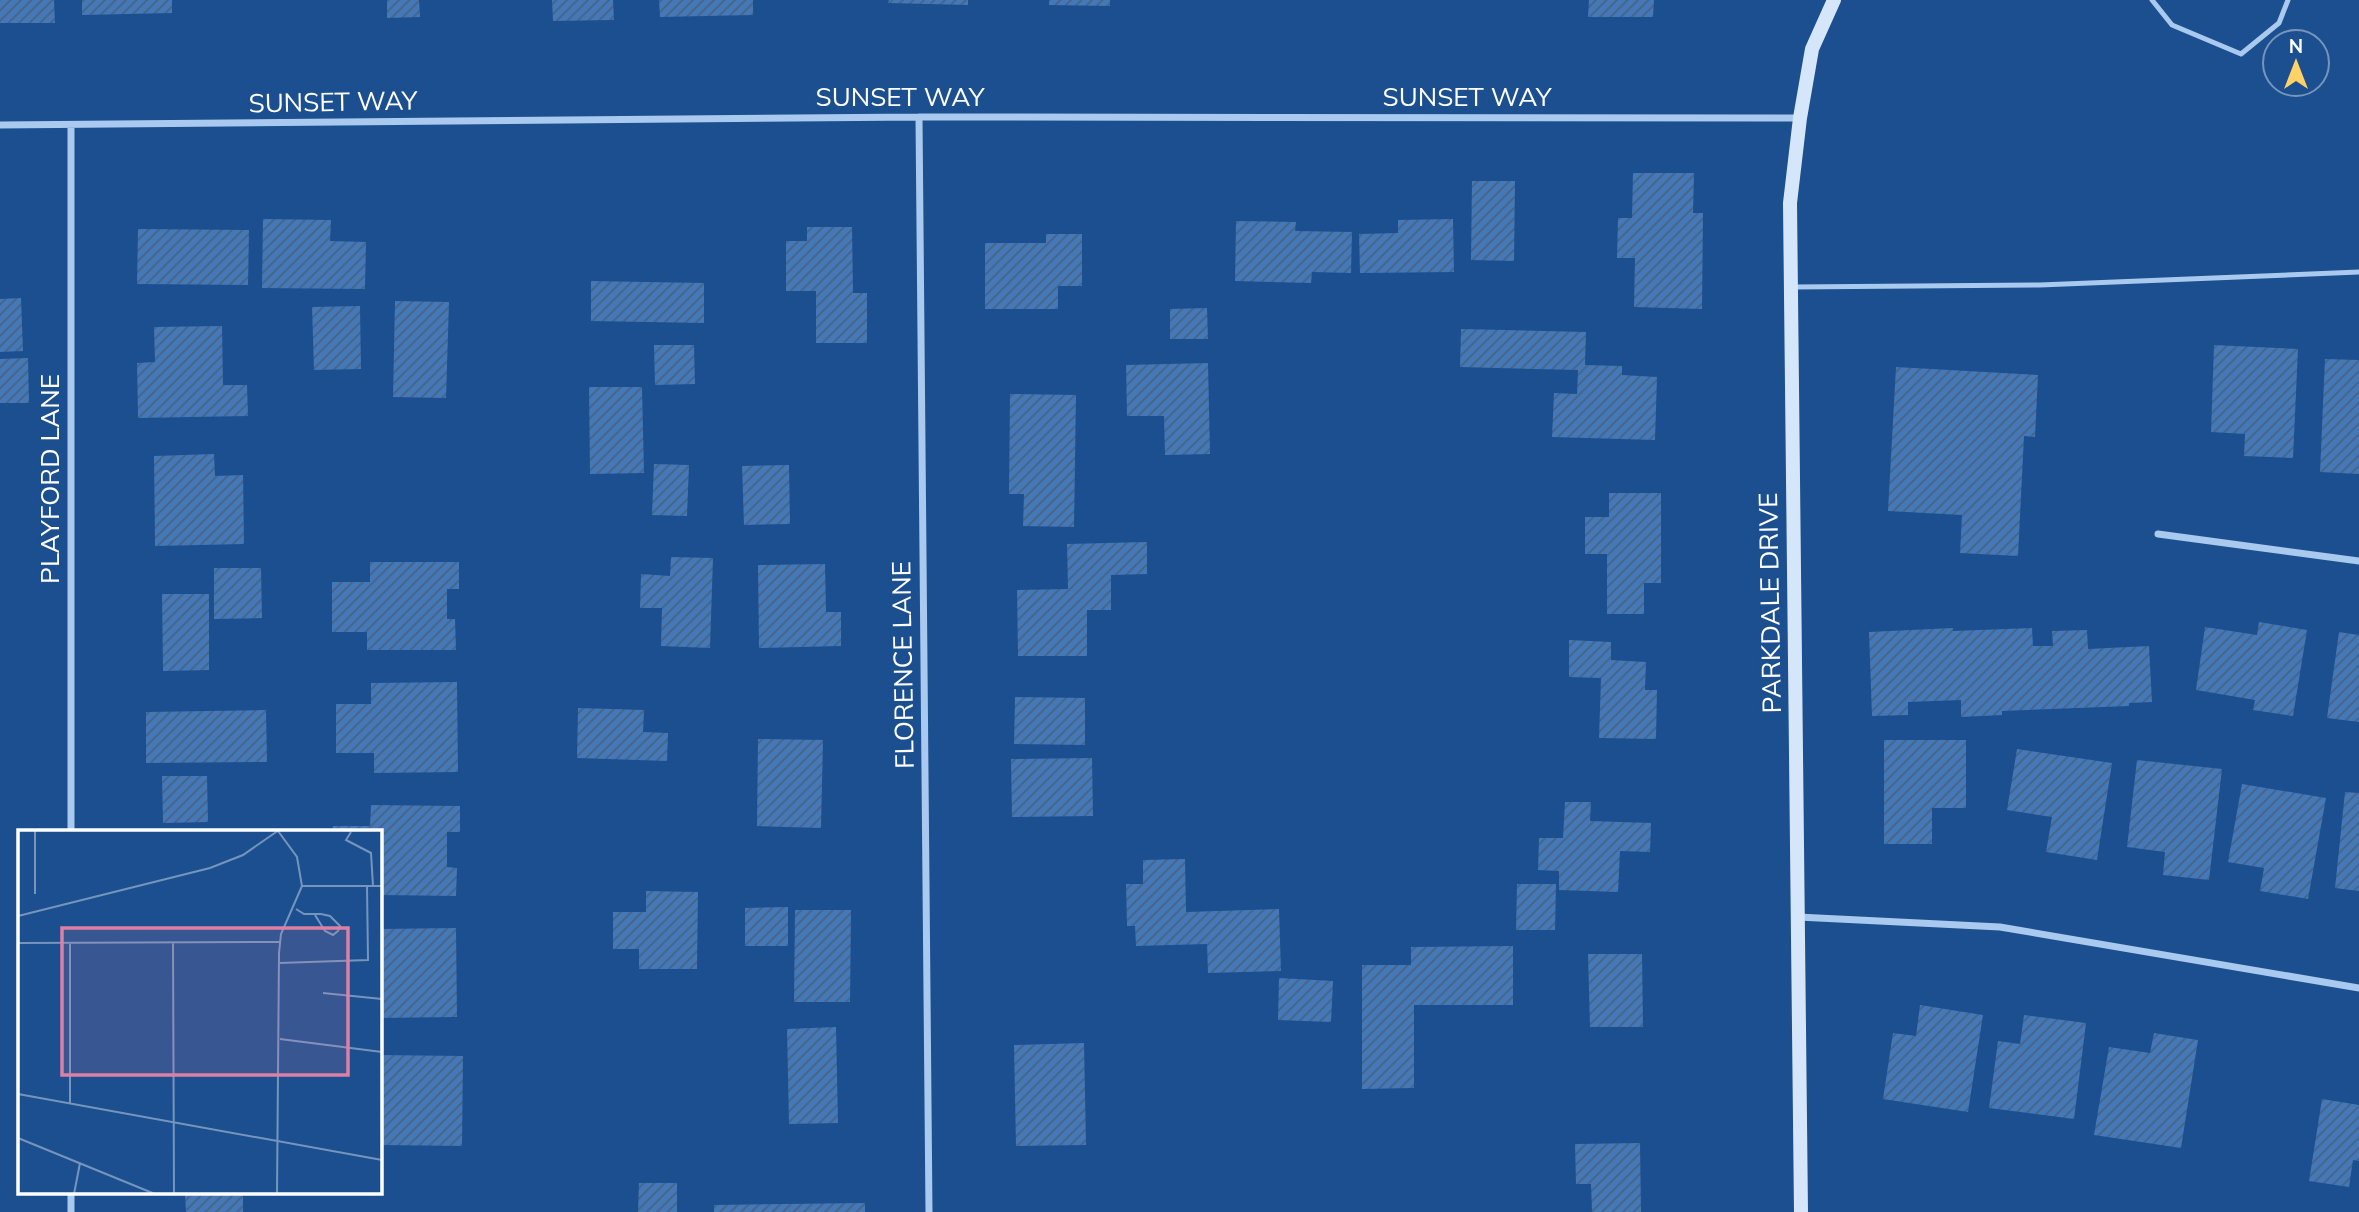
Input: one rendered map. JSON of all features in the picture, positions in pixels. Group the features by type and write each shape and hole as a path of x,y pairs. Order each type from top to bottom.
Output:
{"main road":[{"name":"PARKDALE DRIVE","path":"1801,1212 1790,203 1800,118 1812,49 1834,0"}],"street":[{"name":"SUNSET WAY","path":"0,125 919,117 1800,118"},
{"name":"FLORENCE LANE","path":"919,117 929,1212"},
{"name":"PLAYFORD LANE","path":"71,125 71,830"},
{"path":"2158,534 2359,561"},
{"path":"1798,917 2000,927 2359,988"},
{"path":"71,1194 71,1212"}],"lane":[{"path":"2152,0 2172,25 2241,54 2279,23 2288,0"},
{"path":"1791,287 2040,285 2359,272"}],"building":[{"path":"0,0 54,0 55,23 0,23"},
{"path":"82,0 172,0 172,13 82,15"},
{"path":"387,0 419,0 420,17 387,18"},
{"path":"552,0 613,0 614,20 553,21"},
{"path":"659,0 753,0 753,15 660,17"},
{"path":"889,0 968,0 968,5 888,3"},
{"path":"1049,0 1110,0 1110,6 1049,5"},
{"path":"1589,0 1654,0 1653,17 1588,17"},
{"path":"1633,173 1694,173 1693,213 1703,213 1702,309 1634,307 1635,258 1617,258 1618,218 1632,218"},
{"path":"1472,181 1515,181 1514,261 1471,260"},
{"path":"263,219 331,220 330,241 366,242 365,289 262,288"},
{"path":"1453,219 1454,272 1360,273 1359,234 1398,233 1398,220"},
{"path":"1236,221 1296,222 1295,231 1352,232 1351,273 1312,272 1311,283 1235,281"},
{"path":"807,227 852,227 853,293 867,293 867,343 816,343 816,291 786,291 786,241 807,241"},
{"path":"138,229 249,230 248,285 137,284"},
{"path":"1046,234 1082,234 1082,286 1058,286 1058,309 985,309 985,243 1046,243"},
{"path":"591,281 704,283 704,323 591,321"},
{"path":"21,298 23,351 0,352 0,299"},
{"path":"395,301 449,302 446,398 393,397"},
{"path":"360,306 361,369 314,370 312,307"},
{"path":"1207,308 1208,339 1170,339 1170,309"},
{"path":"222,326 223,385 247,385 248,416 138,418 137,363 155,362 154,327"},
{"path":"1461,329 1586,332 1585,365 1622,366 1622,375 1657,377 1655,440 1552,437 1554,393 1577,394 1578,370 1460,367"},
{"path":"654,345 694,345 695,384 655,385"},
{"path":"2214,345 2298,349 2293,458 2244,456 2245,434 2211,432"},
{"path":"28,358 29,403 0,403 0,359"},
{"path":"2325,359 2359,360 2359,474 2320,472"},
{"path":"1208,363 1210,454 1165,455 1164,416 1127,416 1126,365"},
{"path":"1896,367 2038,375 2035,437 2024,436 2018,556 1960,553 1962,515 1888,511"},
{"path":"589,387 642,387 644,473 590,474"},
{"path":"1010,394 1076,395 1074,527 1023,526 1024,494 1009,494"},
{"path":"214,454 215,476 243,475 244,544 155,546 154,456"},
{"path":"654,464 689,465 687,516 652,515"},
{"path":"789,465 790,524 744,525 742,466"},
{"path":"1609,493 1661,493 1661,583 1644,583 1644,614 1607,614 1607,554 1585,554 1585,517 1609,517"},
{"path":"1147,542 1147,574 1111,575 1111,610 1087,610 1087,656 1018,656 1017,590 1068,589 1067,544"},
{"path":"671,557 713,558 710,648 661,646 662,608 640,608 641,574 670,576"},
{"path":"370,562 459,562 459,589 447,589 447,619 455,619 456,650 367,650 367,632 332,632 332,582 370,582"},
{"path":"825,564 826,612 841,612 841,646 759,648 758,565"},
{"path":"214,568 261,568 262,618 214,619"},
{"path":"162,594 209,594 209,670 163,671"},
{"path":"2259,622 2307,630 2293,716 2253,710 2255,700 2196,690 2205,627 2257,635"},
{"path":"1953,628 1953,631 2032,628 2033,646 2053,646 2052,631 2087,630 2088,649 2149,646 2152,702 2129,703 2129,706 2002,711 2002,715 1961,717 1961,700 1908,702 1908,715 1872,716 1869,632"},
{"path":"2339,632 2359,635 2359,722 2327,718"},
{"path":"1569,640 1611,642 1611,660 1646,662 1645,690 1657,690 1656,739 1599,738 1601,678 1569,677"},
{"path":"457,682 458,772 374,773 374,753 336,753 336,704 371,704 371,683"},
{"path":"1015,697 1085,698 1085,745 1014,744"},
{"path":"578,708 644,710 643,732 668,733 667,761 577,758"},
{"path":"266,710 267,762 146,763 146,712"},
{"path":"758,739 823,740 821,828 757,826"},
{"path":"1884,740 1966,740 1966,808 1932,808 1932,844 1884,844"},
{"path":"2017,749 2112,763 2097,860 2046,852 2052,817 2007,810"},
{"path":"1092,758 1093,816 1012,817 1011,759"},
{"path":"2137,760 2222,769 2209,880 2163,875 2165,852 2127,847"},
{"path":"162,776 207,776 208,822 163,823"},
{"path":"2242,784 2326,798 2308,899 2260,891 2264,868 2228,862"},
{"path":"2345,792 2359,793 2359,891 2335,888"},
{"path":"1565,802 1591,802 1590,821 1651,823 1650,852 1620,851 1618,892 1559,890 1559,871 1538,870 1539,838 1563,838"},
{"path":"371,805 460,806 460,832 447,832 447,867 457,868 456,896 382,895 382,830 332,830 333,826 370,826"},
{"path":"1185,859 1186,912 1279,909 1281,971 1208,973 1207,944 1136,946 1135,926 1127,926 1126,884 1143,884 1143,860"},
{"path":"1517,884 1556,884 1555,930 1516,930"},
{"path":"646,891 698,892 697,969 639,969 639,949 613,949 613,912 646,912"},
{"path":"788,907 788,946 745,946 745,908"},
{"path":"795,910 851,910 850,1002 794,1002"},
{"path":"456,928 457,1017 382,1018 382,929"},
{"path":"1513,946 1513,1005 1414,1005 1414,1088 1362,1089 1362,965 1411,965 1411,947"},
{"path":"1588,954 1642,954 1643,1027 1590,1027"},
{"path":"1279,978 1333,981 1331,1022 1278,1020"},
{"path":"1920,1005 1983,1015 1968,1112 1883,1099 1893,1033 1916,1036"},
{"path":"2024,1015 2086,1023 2074,1119 1989,1108 1998,1041 2020,1044"},
{"path":"836,1027 838,1123 789,1124 787,1029"},
{"path":"2154,1033 2198,1040 2181,1148 2094,1135 2109,1047 2150,1053"},
{"path":"1084,1043 1086,1145 1016,1146 1014,1045"},
{"path":"382,1055 463,1056 462,1146 382,1145"},
{"path":"2322,1099 2359,1105 2359,1161 2353,1160 2349,1187 2309,1181"},
{"path":"1640,1143 1641,1212 1592,1212 1591,1184 1576,1184 1575,1144"},
{"path":"639,1183 677,1183 677,1212 638,1212"},
{"path":"185,1195 243,1195 243,1212 186,1212"},
{"path":"865,1203 865,1212 714,1212 714,1205"}]}
